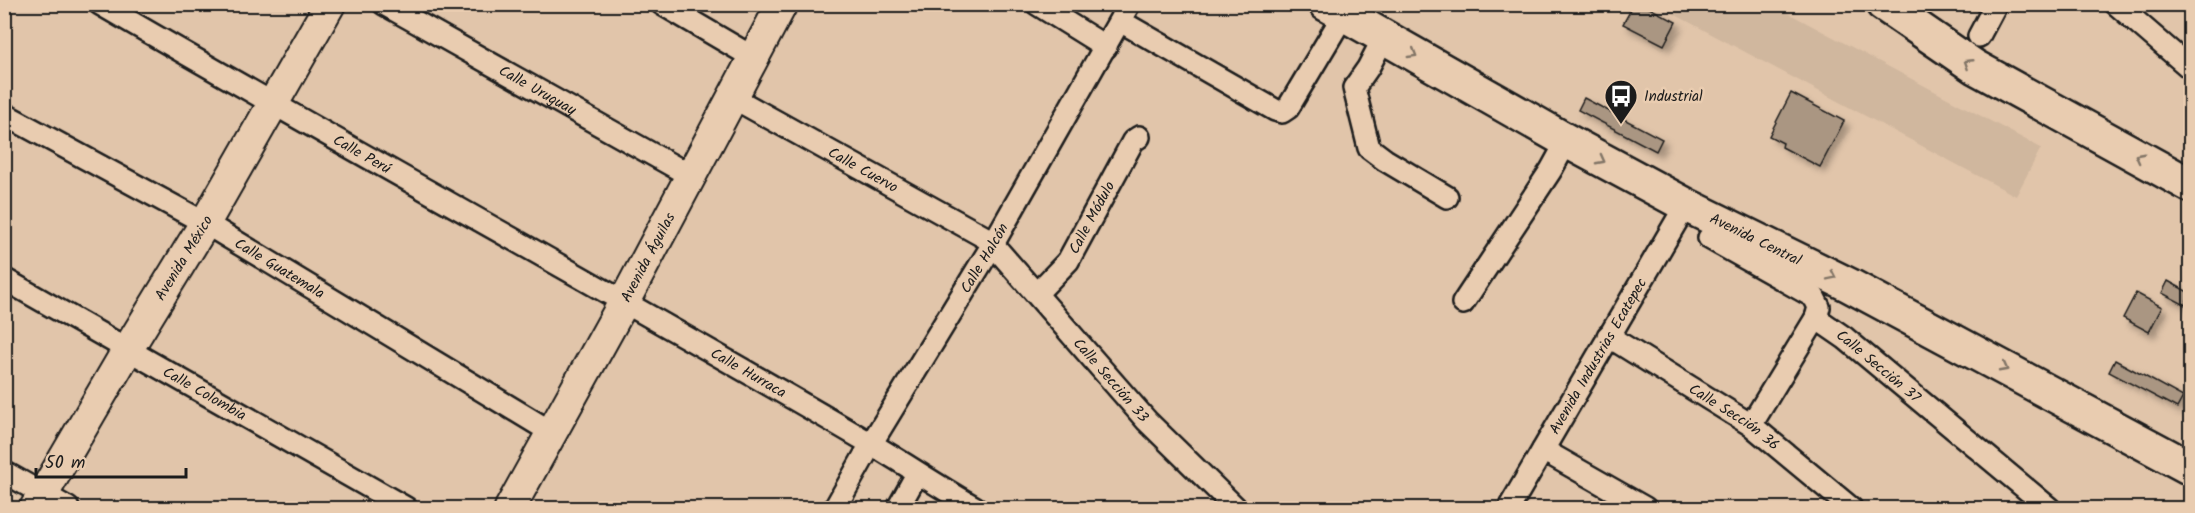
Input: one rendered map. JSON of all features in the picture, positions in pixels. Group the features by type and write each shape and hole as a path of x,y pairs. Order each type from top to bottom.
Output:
{"highway":[{"path":"1883,4 1975,67 2190,185"},
{"name":"Avenida Central","path":"1335,9 1566,141 1686,205 1849,285 2190,468"}],"street":[{"name":"Calle Perú","path":"100,4 272,105 624,302"},
{"name":"Avenida México","path":"49,504 128,349 205,223 330,4"},
{"name":"Calle Uruguay","path":"384,4 691,176"},
{"path":"662,4 754,58"},
{"name":"Avenida Águilas","path":"510,508 624,302 782,4"},
{"path":"1037,4 1106,47"},
{"path":"1979,36 1996,4"},
{"path":"2116,4 2190,68"},
{"path":"1124,13 1275,110 1282,112 1288,108 1335,9"},
{"name":"Calle Halcón","path":"835,508 871,444 993,244 1124,13"},
{"path":"1384,37 1368,68 1354,88 1369,148 1384,160 1447,197"},
{"name":"Calle Cuervo","path":"732,97 972,230 993,244"},
{"name":"Calle Guatemala","path":"4,114 205,223 551,432"},
{"name":"Calle Módulo","path":"1037,292 1068,261 1133,141 1139,137"},
{"path":"1463,303 1545,179 1566,141"},
{"name":"Avenida Industrias Ecatepec","path":"1509,508 1686,205"},
{"path":"1709,238 1814,297 1819,307 1816,318 1750,425"},
{"name":"Calle Sección 33","path":"993,244 1147,421 1236,508"},
{"name":"Calle Colombia","path":"4,279 406,508"},
{"name":"Calle Hurraca","path":"624,302 871,444 976,508"},
{"name":"Calle Sección 37","path":"1816,318 1854,346 2049,508"},
{"name":"Calle Sección 36","path":"1608,336 1750,425 1851,508"},
{"path":"1543,450 1645,508"},
{"path":"4,472 49,504"},
{"path":"898,508 917,474"}],"shaded area":[{"path":"1657,5 1773,5 2041,148 2016,196"}],"building":[{"path":"1634,4 1642,4 1676,22 1664,45 1623,24"},
{"path":"1791,93 1844,121 1820,167 1782,147 1783,143 1769,136"},
{"path":"1584,98 1662,139 1656,151 1578,110"},
{"path":"2168,281 2190,293 2185,305 2162,293"},
{"path":"2136,293 2162,307 2149,332 2123,318"},
{"path":"2115,360 2183,397 2177,408 2109,372"}],"place":[{"name":"Industrial","path":"1621,125"}]}
